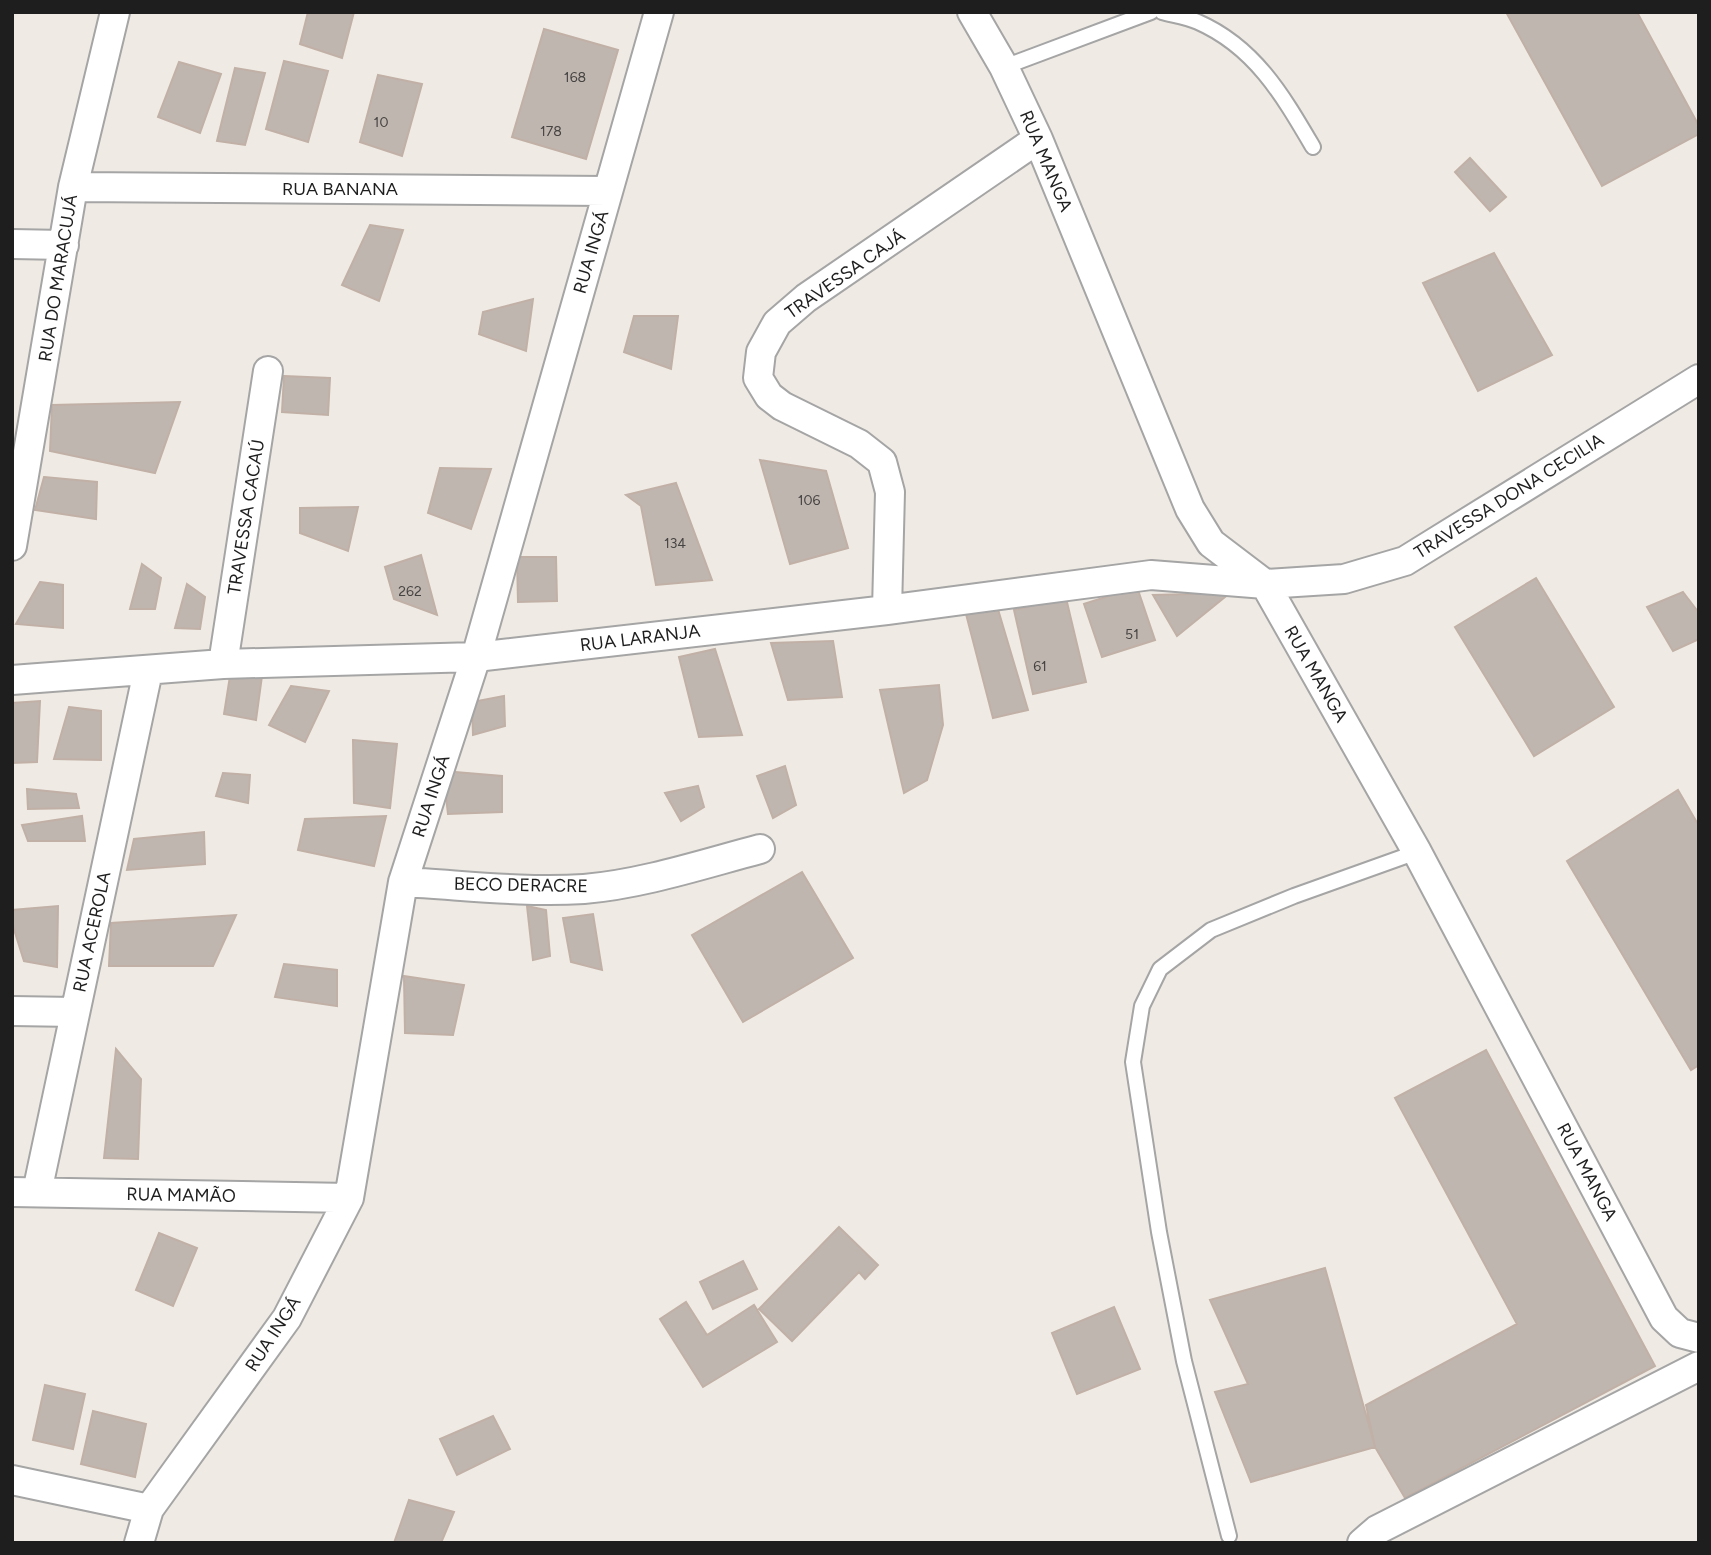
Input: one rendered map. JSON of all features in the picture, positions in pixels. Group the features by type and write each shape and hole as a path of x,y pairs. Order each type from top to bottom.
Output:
{"street":[{"name":"RUA DO MARACUJÁ","path":"12,546 73,187 115,12"},
{"name":"RUA INGÁ","path":"139,1543 149,1509 287,1318 349,1198 402,882 476,657 659,12"},
{"name":"RUA MANGA","path":"972,12 1004,67 1038,139 1190,509 1211,543 1265,584 1417,852 1664,1318 1689,1336"},
{"name":"TRAVESSA CAJÁ","path":"887,610 890,492 882,462 859,444 782,406 769,396 758,378 761,352 776,323 806,298 1038,139"},
{"name":"RUA BANANA","path":"73,187 608,191"},
{"path":"12,244 64,244"},
{"name":"TRAVESSA CACAÚ","path":"223,664 268,371"},
{"name":"TRAVESSA DONA CECILIA","path":"1265,584 1344,579 1405,561 1699,379"},
{"name":"RUA LARANJA","path":"12,680 223,664 476,657 887,610 1151,575 1265,584"},
{"name":"RUA ACEROLA","path":"24,1192 75,1012 148,671"},
{"name":"BECO DERACRE","path":"402,882 505,888 584,888 646,879 760,849"},
{"path":"12,1011 75,1012"},
{"name":"RUA MAMÃO","path":"24,1192 349,1198"},
{"path":"1363,1543 1377,1530 1699,1366"},
{"path":"12,1480 149,1509"}],"lane":[{"path":"1004,67 1151,12"},
{"path":"1162,12 1196,21 1219,33 1259,65 1313,147"},
{"path":"1229,1536 1184,1361 1132,1062 1142,1006 1160,969 1211,930 1294,896 1417,852"}],"building":[{"path":"308,12 354,12 342,58 300,44"},
{"path":"1506,12 1637,12 1699,126 1699,134 1602,186"},
{"path":"544,29 618,50 586,159 512,137"},
{"path":"284,61 328,71 308,142 266,129"},
{"path":"179,62 221,74 200,133 158,117"},
{"path":"235,68 265,73 245,145 217,141"},
{"path":"378,75 422,84 402,156 360,142"},
{"path":"1470,158 1506,197 1490,211 1455,172"},
{"path":"370,225 403,230 379,301 342,285"},
{"path":"1494,253 1552,355 1478,391 1423,283"},
{"path":"533,299 526,351 479,334 483,312"},
{"path":"634,316 678,316 671,369 624,352"},
{"path":"284,376 330,378 328,415 282,412"},
{"path":"180,402 155,473 50,451 52,405"},
{"path":"760,460 826,471 848,548 790,564"},
{"path":"440,468 491,469 471,529 428,513"},
{"path":"44,477 97,482 96,519 35,510"},
{"path":"676,483 712,580 656,585 641,506 626,495"},
{"path":"358,507 348,551 300,533 300,508"},
{"path":"421,555 437,615 394,599 385,567"},
{"path":"517,557 556,557 557,601 518,602"},
{"path":"142,564 161,578 155,609 130,609"},
{"path":"1536,578 1614,707 1534,756 1455,627"},
{"path":"40,582 63,585 63,628 16,624"},
{"path":"187,584 205,597 200,629 175,628"},
{"path":"1137,587 1155,640 1102,657 1084,604"},
{"path":"1683,592 1699,613 1699,639 1673,651 1647,607"},
{"path":"1230,593 1177,636 1153,595"},
{"path":"1066,598 1086,682 1033,694 1014,610"},
{"path":"997,606 1028,710 993,718 966,614"},
{"path":"833,641 842,697 788,700 771,643"},
{"path":"715,649 742,735 699,737 679,657"},
{"path":"230,676 262,676 256,720 224,714"},
{"path":"939,685 943,725 927,780 904,793 880,690"},
{"path":"291,686 329,691 305,742 269,725"},
{"path":"504,696 505,726 473,735 472,702"},
{"path":"40,701 37,762 12,763 12,703"},
{"path":"69,707 101,711 101,760 54,759"},
{"path":"353,740 397,744 390,808 354,803"},
{"path":"785,766 796,805 773,818 757,776"},
{"path":"443,771 502,776 502,812 448,814"},
{"path":"223,773 250,775 248,803 216,796"},
{"path":"698,786 704,807 681,821 665,793"},
{"path":"27,789 76,794 79,808 28,809"},
{"path":"1678,790 1699,826 1699,1065 1691,1070 1567,861"},
{"path":"82,816 85,841 28,841 22,825"},
{"path":"386,816 374,866 298,850 305,819"},
{"path":"204,832 205,864 127,870 134,839"},
{"path":"802,872 853,958 743,1022 692,935"},
{"path":"58,906 57,967 24,961 12,923 12,910"},
{"path":"527,906 546,910 550,956 533,960"},
{"path":"593,914 602,970 571,962 563,918"},
{"path":"236,915 213,966 109,966 111,923"},
{"path":"284,964 337,970 337,1006 275,997"},
{"path":"404,976 464,985 453,1035 405,1033"},
{"path":"116,1049 141,1079 138,1159 104,1158"},
{"path":"1486,1050 1655,1366 1405,1498 1375,1447 1366,1405 1517,1324 1395,1098"},
{"path":"839,1227 878,1265 865,1279 859,1272 792,1341 759,1309"},
{"path":"159,1233 197,1248 173,1306 136,1290"},
{"path":"743,1261 757,1289 713,1309 700,1282"},
{"path":"1325,1268 1375,1447 1251,1482 1215,1392 1248,1384 1210,1300"},
{"path":"686,1302 707,1335 754,1305 777,1342 703,1387 660,1319"},
{"path":"1114,1307 1140,1369 1077,1394 1052,1333"},
{"path":"45,1385 85,1394 73,1449 33,1440"},
{"path":"93,1411 146,1424 135,1477 81,1464"},
{"path":"493,1416 510,1449 457,1475 440,1439"},
{"path":"409,1500 454,1512 441,1543 394,1543"}]}
